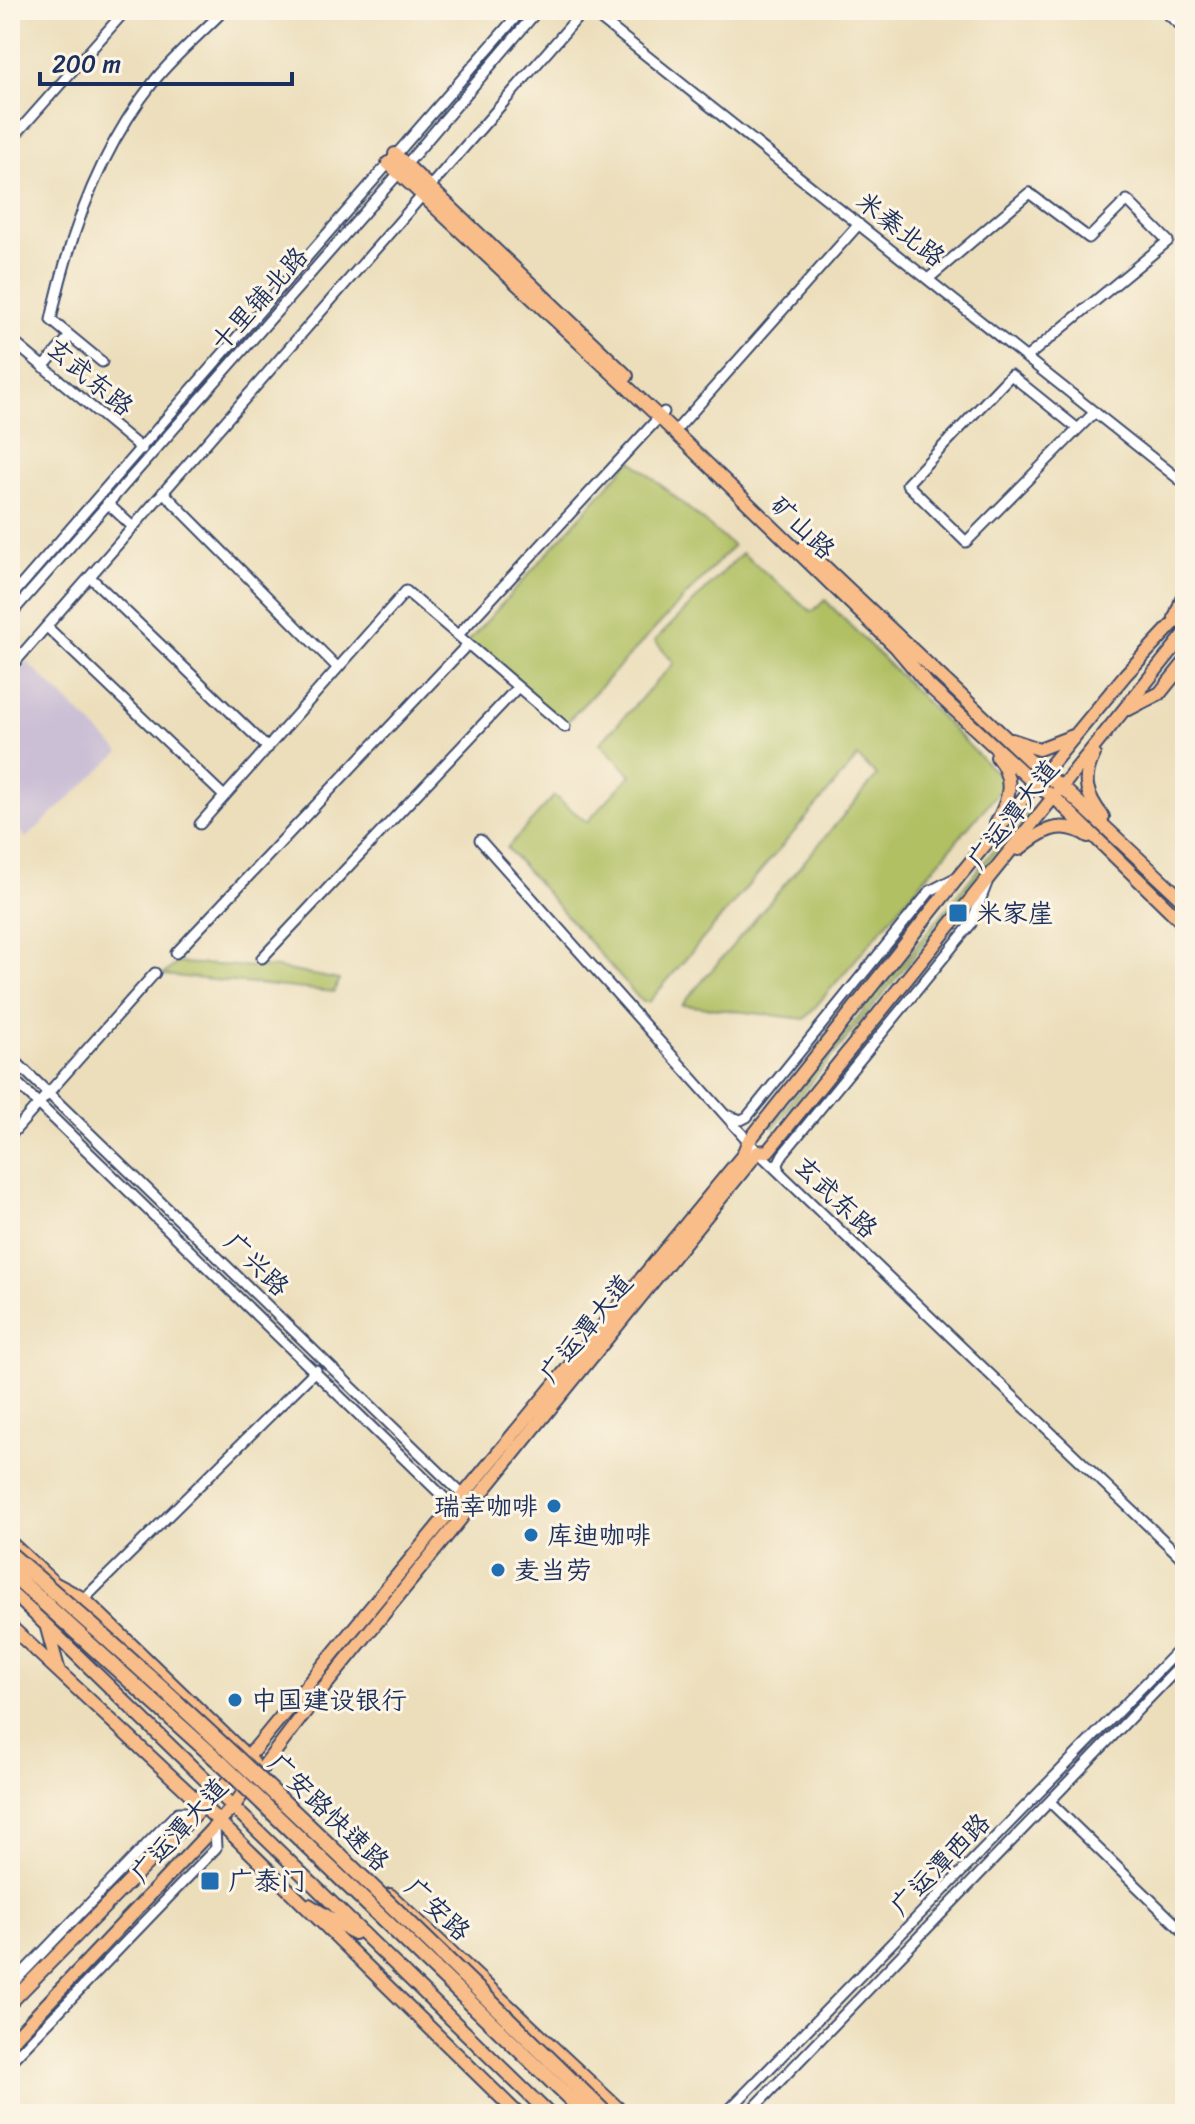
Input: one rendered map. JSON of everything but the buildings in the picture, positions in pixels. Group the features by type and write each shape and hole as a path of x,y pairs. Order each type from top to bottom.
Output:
{"highway":[{"name":"广安路快速路","path":"10,1554 109,1638 233,1753 606,2114"},
{"name":"广安路快速路","path":"10,1573 223,1765 587,2114"}],"main road":[{"name":"矿山路","path":"392,159 661,415 978,732 1125,844 1185,902"},
{"name":"矿山路","path":"661,415 679,427 997,730 1040,780"},
{"path":"1172,626 1185,591"},
{"name":"广运潭大道","path":"10,2043 245,1793 259,1770 463,1508 743,1155 748,1142 960,875 1126,674 1185,611"},
{"name":"广运潭大道","path":"12,2001 230,1779 463,1508 758,1152 768,1151 1185,634"},
{"path":"1123,713 1160,693 1185,662"},
{"path":"997,730 1027,747 1039,749 1060,743 1085,726"},
{"path":"1108,731 1087,769 1085,787 1094,806 1125,844"},
{"path":"978,732 1004,766 1010,781 1005,805 985,845"},
{"name":"矿山路","path":"1057,791 1108,851 1185,925"},
{"path":"1007,858 1041,832 1057,827 1079,831 1108,851"},
{"name":"广安路","path":"10,1542 54,1583 84,1599 249,1756 259,1770 624,2114"},
{"path":"10,1573 587,2114"},
{"path":"10,1590 549,2114"},
{"path":"46,1625 58,1668"},
{"path":"11,1628 58,1668 216,1826 518,2114"},
{"path":"289,1893 375,1946"}],"street":[{"path":"10,141 126,10"},
{"path":"102,362 51,320 64,258 99,170 155,80 224,10"},
{"name":"十里铺北路","path":"10,598 522,10"},
{"name":"十里铺北路","path":"10,615 403,169 538,10"},
{"path":"10,668 586,10"},
{"name":"米秦北路","path":"586,10 1185,484"},
{"path":"1163,10 1185,29"},
{"path":"1176,10 1185,18"},
{"path":"928,279 1029,193 1089,238 1127,200 1168,241 1027,357"},
{"path":"679,427 859,224"},
{"path":"43,367 70,336"},
{"name":"玄武东路","path":"10,339 142,449"},
{"path":"1078,429 1011,375 907,484 966,542 1095,412"},
{"path":"458,635 661,415"},
{"path":"163,492 338,668"},
{"path":"107,503 133,527"},
{"path":"90,577 268,748"},
{"path":"200,824 406,591 565,727"},
{"path":"47,627 224,796"},
{"path":"176,953 468,644"},
{"path":"262,958 518,687"},
{"name":"玄武东路","path":"480,840 748,1142 1185,1561"},
{"path":"717,1107 733,1119 744,1119 930,891 960,875"},
{"path":"785,1178 778,1164 783,1154 971,924 988,882"},
{"path":"10,1136 155,973"},
{"path":"802,1049 838,1029"},
{"name":"广兴路","path":"10,1056 463,1508"},
{"name":"广兴路","path":"10,1076 463,1508"},
{"path":"84,1599 316,1370"},
{"name":"广运潭西路","path":"725,2114 1185,1643"},
{"name":"广运潭西路","path":"748,2114 1185,1661"},
{"path":"1050,1802 1185,1933"},
{"path":"10,1986 178,1812 199,1808"},
{"path":"10,2062 216,1848 216,1826"},
{"path":"129,1938 131,1915"},
{"path":"12,2001 23,1972"}],"shaded area":[{"path":"26,661 120,752 26,838 10,820 10,679"}],"green space":[{"path":"631,460 733,546 563,726 467,643"},
{"path":"742,553 812,612 825,600 1006,783 805,1019 682,1005 877,776 858,757 649,1002 642,1002 507,848 554,796 587,822 631,775 600,743 674,663 655,641"},
{"path":"1028,808 1032,811 774,1128 771,1125"},
{"path":"177,963 277,968 339,980 334,992 163,975"}],"place":[{"name":"米家崖","path":"958,913"},
{"name":"瑞幸咖啡","path":"554,1506"},
{"name":"库迪咖啡","path":"531,1535"},
{"name":"麦当劳","path":"498,1570"},
{"name":"中国建设银行","path":"235,1700"},
{"name":"广泰门","path":"210,1881"}]}
